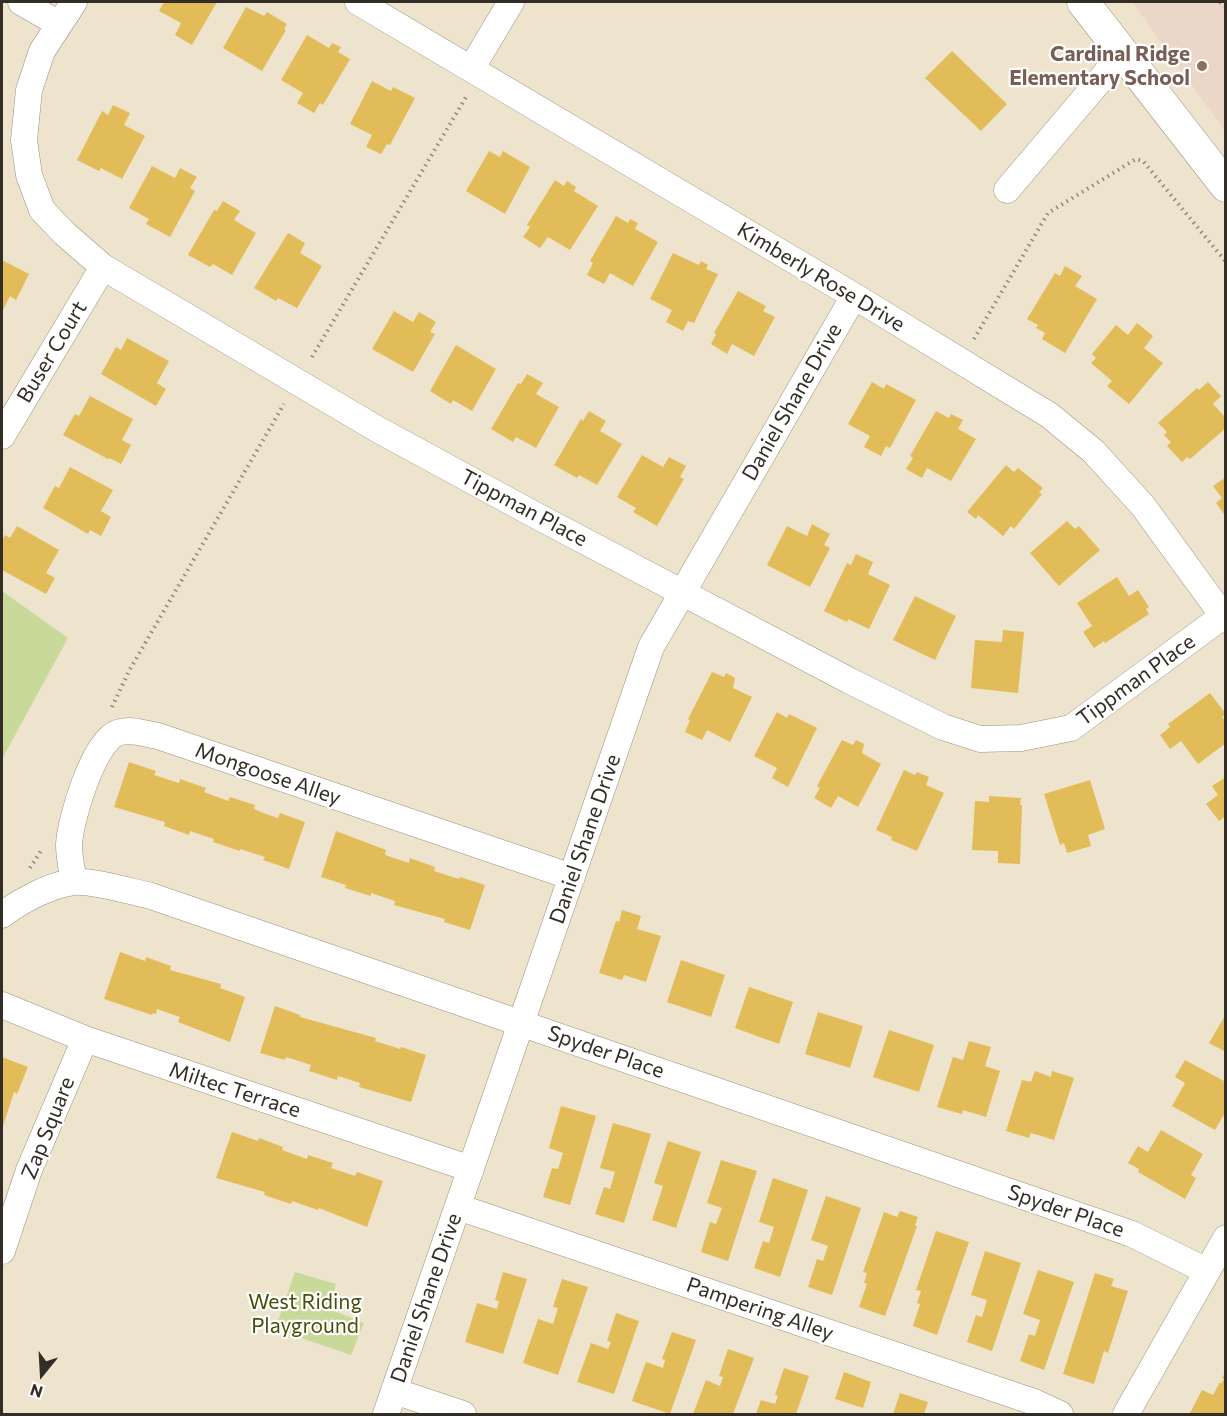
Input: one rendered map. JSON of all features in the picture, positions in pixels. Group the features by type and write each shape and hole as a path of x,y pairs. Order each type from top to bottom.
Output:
{"main road":[{"path":"1083,2 1226,186"}],"street":[{"path":"21,2 59,24"},
{"name":"Tippman Place","path":"74,2 42,51 29,90 24,140 29,174 42,210 65,234 103,267 377,429 535,515 850,681 943,727 980,739 1021,738 1071,728 1224,618"},
{"name":"Kimberly Rose Drive","path":"358,2 854,296 1049,415 1093,451 1143,506 1224,618"},
{"path":"471,69 511,2"},
{"path":"1007,190 1123,53"},
{"name":"Buser Court","path":"2,436 103,267"},
{"name":"Daniel Shane Drive","path":"390,1403 651,647 854,296"},
{"name":"Mongoose Alley","path":"74,882 69,847 71,828 86,782 96,756 106,742 116,734 128,731 158,736 572,877"},
{"name":"Spyder Place","path":"2,915 40,893 74,882 114,887 151,896 1132,1234 1207,1271"},
{"name":"Miltec Terrace","path":"2,1005 85,1039 471,1168"},
{"name":"Zap Square","path":"2,1251 30,1170 85,1039"},
{"name":"Pampering Alley","path":"458,1207 1034,1402 1060,1414"},
{"path":"1126,1414 1226,1238"},
{"path":"390,1403 463,1414"}],"path":[{"path":"1220,2 1226,8"},
{"path":"312,357 466,97"},
{"path":"961,360 1048,213 1136,159 1143,161 1226,262"},
{"path":"111,714 117,694 129,671 285,403"},
{"path":"28,872 47,842"}],"shaded area":[{"name":"Cardinal Ridge Elementary School","path":"1132,2 1225,2 1225,131"}],"green space":[{"path":"2,591 68,638 2,759"},
{"name":"West Riding Playground","path":"295,1272 336,1284 329,1309 364,1323 351,1355 275,1329"}],"building":[{"path":"164,2 217,2 192,45 175,35 181,23 159,11"},
{"path":"246,7 264,16 267,12 287,24 284,29 286,30 262,71 223,48"},
{"path":"307,35 329,48 332,43 341,47 338,52 350,59 323,105 320,103 314,113 297,103 303,93 281,80"},
{"path":"952,51 1007,104 981,131 925,78"},
{"path":"372,81 391,91 393,87 415,98 390,145 387,144 381,154 366,147 372,135 350,124"},
{"path":"113,105 130,113 124,125 145,136 122,179 101,168 99,171 77,160 102,111 108,115"},
{"path":"489,151 500,157 503,151 530,167 505,214 466,191"},
{"path":"152,166 175,178 180,168 197,177 190,188 195,191 170,237 146,224 149,219 129,208"},
{"path":"555,180 564,186 567,181 576,187 574,191 598,206 570,250 548,237 540,248 523,237 530,227 527,225"},
{"path":"223,201 240,211 234,220 256,233 232,275 213,264 210,267 188,255 214,210 217,211"},
{"path":"616,216 628,223 630,219 638,223 635,229 658,242 633,286 610,273 604,284 587,275 593,263 590,261"},
{"path":"288,233 305,243 300,253 322,266 297,308 278,298 276,301 254,288"},
{"path":"673,253 699,265 701,261 708,265 706,269 718,274 694,323 688,321 683,331 666,322 672,310 650,299"},
{"path":"2,260 29,274 16,300 10,296 2,312"},
{"path":"1065,266 1082,276 1075,286 1097,299 1065,353 1042,339 1045,333 1036,328 1038,325 1027,319 1055,273 1060,276"},
{"path":"738,291 766,306 763,311 775,317 754,356 732,344 727,354 711,344 716,334 714,333"},
{"path":"394,311 413,322 419,312 436,322 430,332 435,334 413,372 372,349"},
{"path":"1137,323 1153,336 1144,348 1163,363 1129,404 1107,386 1112,381 1091,363 1096,358 1092,354 1116,325 1128,335"},
{"path":"127,338 169,361 157,383 166,389 156,406 101,374 116,347 121,350"},
{"path":"456,345 496,369 472,411 453,400 451,404 430,391"},
{"path":"527,374 543,383 536,394 559,407 536,448 516,437 513,442 491,429 518,383 521,384"},
{"path":"872,382 884,389 886,384 916,400 890,448 886,446 881,456 864,447 870,436 848,424"},
{"path":"1208,382 1221,396 1213,404 1226,418 1226,428 1190,459 1187,457 1182,462 1167,446 1171,442 1164,435 1167,432 1158,423 1197,388 1199,390"},
{"path":"90,396 133,419 122,440 131,445 121,464 63,435 75,414 79,416"},
{"path":"589,411 606,421 600,431 622,444 597,485 579,475 577,478 554,465 581,419 583,421"},
{"path":"936,411 949,418 951,414 963,420 958,429 976,439 951,481 927,468 922,478 906,469 913,458 910,456"},
{"path":"642,455 663,467 669,457 686,466 680,477 684,479 657,526 633,512 636,508 617,497"},
{"path":"1006,465 1014,472 1018,468 1043,488 1039,492 1042,494 1014,529 1011,526 1003,536 978,515 976,519 967,512"},
{"path":"70,467 113,490 101,511 111,517 101,536 90,530 88,534 43,508 55,486 59,488"},
{"path":"1226,477 1226,517 1216,503 1222,498 1213,486"},
{"path":"1067,521 1075,529 1079,526 1100,550 1059,586 1030,553"},
{"path":"812,524 830,534 824,545 830,548 810,587 767,565 787,526 807,536"},
{"path":"17,526 59,550 46,573 55,578 46,594 2,570 2,541 5,535 10,538"},
{"path":"856,554 873,562 868,574 890,585 869,629 824,611 847,563 851,565"},
{"path":"1117,577 1129,596 1138,590 1149,607 1146,609 1149,614 1094,648 1083,632 1092,626 1077,603"},
{"path":"915,596 956,616 935,660 893,640"},
{"path":"1003,630 1024,632 1018,693 971,688 975,640 1002,642"},
{"path":"712,672 724,677 726,673 735,678 733,688 752,697 730,742 707,730 702,740 685,732 690,720 688,719"},
{"path":"1210,693 1226,714 1222,717 1226,722 1226,743 1198,764 1181,741 1170,749 1160,735 1170,727 1168,724"},
{"path":"777,712 787,718 789,714 817,728 788,787 772,778 777,768 754,756"},
{"path":"842,740 853,745 856,740 864,744 862,753 881,764 858,807 838,796 831,808 814,798 820,788 817,786"},
{"path":"129,762 156,771 154,775 179,783 180,779 206,788 204,792 228,801 230,797 255,805 254,809 266,814 278,818 280,813 305,822 289,869 263,860 265,857 213,842 214,839 190,831 189,835 164,826 165,822 114,807"},
{"path":"904,770 915,775 917,772 929,777 926,785 944,793 917,851 891,840 892,837 876,830"},
{"path":"1226,777 1226,816 1219,821 1206,804 1218,795 1212,786"},
{"path":"1090,780 1105,829 1088,835 1091,846 1067,853 1064,843 1060,845 1044,794"},
{"path":"989,796 1021,798 1020,864 998,863 998,851 972,850 975,801 989,802"},
{"path":"336,831 386,850 385,855 409,863 410,858 435,867 434,871 485,885 470,930 444,922 445,919 394,905 395,901 345,888 346,885 321,877"},
{"path":"622,910 641,916 637,929 661,936 646,982 624,975 622,980 599,973 616,921 619,922"},
{"path":"120,952 145,961 146,957 171,966 170,970 221,984 220,988 245,997 230,1042 178,1022 180,1017 157,1009 156,1014 152,1015 104,999"},
{"path":"681,960 725,975 711,1017 667,1002"},
{"path":"749,987 793,1002 779,1044 735,1028"},
{"path":"275,1006 300,1015 300,1017 376,1038 375,1041 426,1055 411,1102 359,1087 360,1083 338,1076 337,1080 309,1071 311,1065 286,1057 285,1060 260,1053"},
{"path":"818,1012 863,1026 850,1068 805,1054"},
{"path":"1226,1014 1226,1052 1209,1043"},
{"path":"889,1030 934,1045 919,1092 873,1077"},
{"path":"969,1041 991,1047 985,1066 1000,1071 986,1117 963,1110 962,1114 937,1107 953,1057 963,1060"},
{"path":"2,1057 28,1067 17,1094 14,1092 2,1129"},
{"path":"1185,1060 1226,1082 1226,1111 1215,1130 1172,1106 1185,1083 1175,1077"},
{"path":"1035,1071 1051,1077 1052,1071 1074,1078 1054,1140 1031,1133 1029,1138 1006,1131 1022,1080 1031,1082"},
{"path":"561,1106 596,1116 570,1205 543,1197 552,1168 558,1169 563,1153 549,1148"},
{"path":"613,1123 651,1134 624,1223 595,1214 604,1187 610,1189 615,1172 600,1168"},
{"path":"1161,1130 1203,1154 1191,1175 1196,1178 1185,1199 1138,1172 1139,1169 1128,1163 1138,1146 1148,1152"},
{"path":"232,1132 258,1141 259,1138 307,1159 308,1155 333,1163 331,1168 355,1176 357,1172 383,1181 367,1227 319,1208 318,1210 292,1201 291,1204 264,1195 265,1192 216,1178"},
{"path":"668,1141 701,1152 676,1228 652,1220 663,1186 654,1183"},
{"path":"721,1160 757,1171 728,1261 701,1252 710,1222 716,1224 722,1208 707,1203"},
{"path":"773,1178 808,1190 780,1277 754,1268 763,1241 769,1243 774,1227 759,1222"},
{"path":"826,1196 861,1208 832,1295 808,1287 817,1259 823,1261 828,1246 811,1240"},
{"path":"900,1211 918,1217 915,1225 917,1226 885,1316 859,1307 867,1284 864,1283 867,1273 863,1272 884,1212 897,1217"},
{"path":"936,1231 969,1242 937,1335 913,1326 920,1304 917,1303 921,1291 916,1290"},
{"path":"985,1251 1021,1263 992,1351 967,1342 976,1315 982,1317 987,1300 971,1295"},
{"path":"1038,1270 1074,1282 1044,1370 1020,1361 1029,1334 1035,1336 1040,1320 1023,1314"},
{"path":"503,1272 527,1279 503,1354 465,1342 477,1303 497,1309 499,1301 495,1300"},
{"path":"1095,1273 1114,1279 1111,1286 1128,1291 1108,1353 1104,1351 1094,1384 1063,1374"},
{"path":"562,1279 588,1287 558,1375 523,1363 538,1319 553,1324 558,1308 553,1307"},
{"path":"616,1313 639,1321 614,1394 577,1382 591,1343 608,1349 611,1342 607,1341"},
{"path":"672,1332 696,1340 670,1414 632,1401 646,1362 663,1368 665,1360 662,1359"},
{"path":"728,1349 754,1358 733,1414 693,1414 706,1380 720,1386 723,1377 719,1376"},
{"path":"784,1368 809,1376 796,1414 756,1414 761,1400 775,1404 778,1396 775,1395"},
{"path":"1226,1371 1226,1414 1190,1413 1202,1390 1213,1395 1224,1379 1222,1378"},
{"path":"844,1372 871,1382 863,1408 835,1399"},
{"path":"900,1393 928,1402 924,1414 893,1414"}],"place":[{"name":"Cardinal Ridge Elementary School","path":"1202,66"}]}
